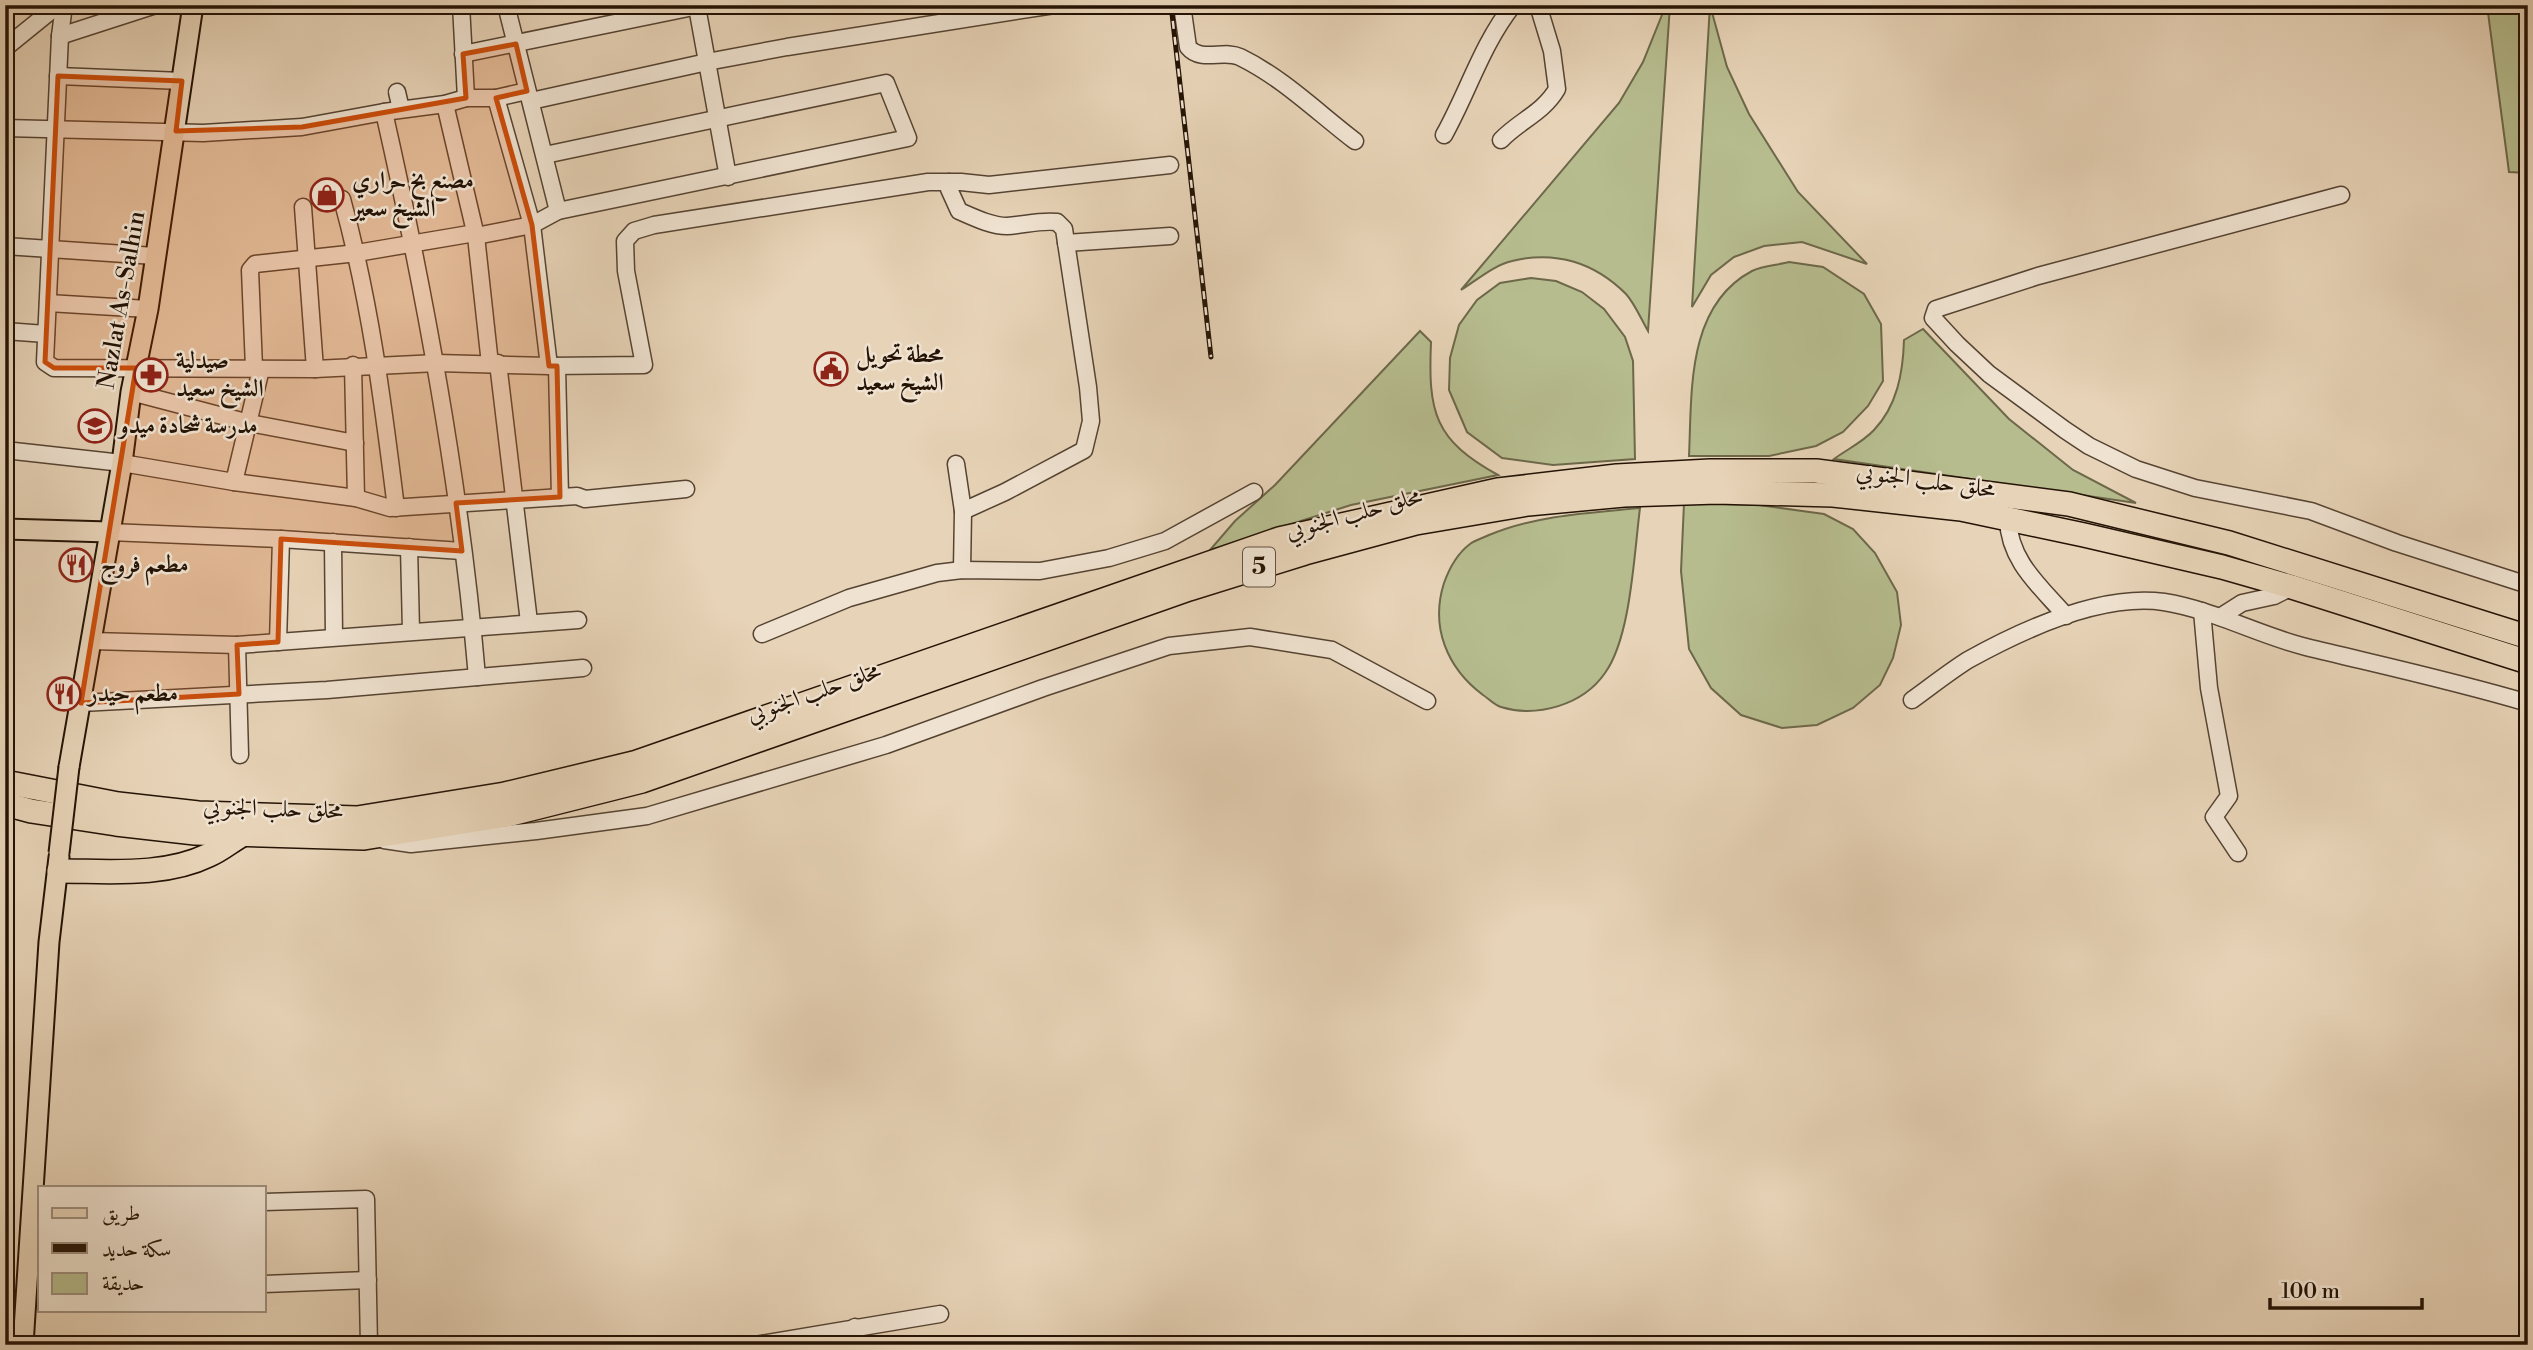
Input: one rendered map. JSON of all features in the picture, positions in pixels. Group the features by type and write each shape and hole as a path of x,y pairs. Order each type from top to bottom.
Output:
{"highway":[{"name":"محلق حلب الجنوبي","path":"5,782 118,804 198,813 357,818 505,794 634,763 1279,539 1498,490 1617,476 1710,471 1816,471 2069,504 2229,542 2528,637"},
{"name":"محلق حلب الجنوبي","path":"5,804 32,811 116,824 195,833 364,838 507,816 642,781 1189,589 1416,523 1556,501 1624,495 1717,492 1833,495 1961,509 2172,555 2292,587 2528,662"},
{"path":"59,862 131,871 181,865 210,855 242,835"}],"main road":[{"name":"Nazlat As-Salhin","path":"23,1345 34,1244 49,942 69,767 122,463 131,392 148,309 193,5"},
{"path":"5,529 109,532"}],"street":[{"path":"5,48 58,5"},
{"path":"64,5 55,129 45,362 54,369 315,369 353,365 437,363 644,365 626,271 625,241 634,231 654,225 928,182 989,186 1170,165"},
{"path":"60,36 156,5"},
{"path":"461,5 466,99"},
{"path":"506,5 558,211"},
{"path":"1182,5 1188,47 1192,51 1198,54 1236,54 1285,84 1355,141"},
{"path":"1444,135 1478,67 1490,36 1513,5"},
{"path":"1500,140 1515,125 1535,115 1558,89 1552,51 1538,5"},
{"path":"463,54 700,6 706,62 728,177"},
{"path":"5,128 214,132 302,127 466,99 529,96 706,62 1049,6"},
{"path":"58,76 182,81"},
{"path":"234,482 249,423 257,368 251,266 357,253 532,225 558,211 908,138 886,83 545,155"},
{"path":"397,92 401,110"},
{"path":"496,98 532,225 553,366 560,497"},
{"path":"445,104 476,234 529,622"},
{"path":"384,111 437,363 477,677"},
{"path":"949,182 949,189 959,211 1005,226 1045,221 1058,222 1064,229 1091,421 1084,450 963,511"},
{"path":"2342,195 2038,276 1936,310 1933,318 1989,374 2081,441 2136,469 2185,486 2311,511 2397,543 2528,584"},
{"path":"342,199 357,253 378,365 396,508"},
{"path":"303,207 315,369"},
{"path":"1066,243 1170,236"},
{"path":"5,246 155,256"},
{"path":"48,303 148,309"},
{"path":"5,331 46,334"},
{"path":"353,365 356,498"},
{"path":"131,392 249,423 355,443"},
{"path":"5,450 122,463 234,482 356,498 390,508 577,496 585,499 686,489"},
{"path":"956,464 963,511 962,570"},
{"path":"762,634 849,598 902,581 962,570 1040,570 1110,558 1165,541 1254,492"},
{"path":"2008,519 2008,533 2016,556 2066,617"},
{"path":"109,532 281,539 462,551"},
{"path":"278,642 281,539"},
{"path":"333,542 334,637"},
{"path":"409,547 411,631"},
{"path":"2220,617 2242,603 2274,596 2292,587"},
{"path":"1912,700 1967,661 2033,628 2118,602 2162,602 2202,611 2304,646 2420,672 2528,702"},
{"path":"2202,611 2209,688 2229,796 2214,817 2238,853"},
{"path":"92,641 237,645 578,620"},
{"path":"364,838 411,844 647,816 886,746 1043,688 1169,646 1250,637 1332,650 1427,701"},
{"path":"237,645 240,755"},
{"path":"81,703 583,668"},
{"path":"266,1202 366,1199 369,1345"},
{"path":"266,1284 368,1280"},
{"path":"755,1345 940,1314"},
{"path":"855,1327 858,1345"}],"highlighted area":[{"path":"516,44 527,91 496,98 532,225 549,366 557,366 560,497 456,503 462,551 281,539 278,642 237,645 239,694 81,703 136,368 54,368 45,362 58,76 182,81 176,131 302,127 466,98 463,54"}],"green space":[{"path":"1666,5 1670,5 1648,331 1629,298 1614,283 1588,267 1559,258 1528,258 1505,263 1461,290 1619,103 1643,62"},
{"path":"1710,5 1727,67 1749,114 1798,192 1867,264 1802,242 1764,246 1734,257 1711,275 1692,307"},
{"path":"2487,5 2528,5 2528,173 2509,172"},
{"path":"1789,262 1823,267 1864,294 1881,324 1883,381 1868,406 1843,432 1816,446 1769,456 1689,456 1697,353 1704,328 1715,306 1730,286 1752,271"},
{"path":"1531,278 1556,281 1582,292 1604,309 1625,337 1633,361 1635,459 1553,465 1502,458 1467,432 1449,390 1450,358 1459,325 1477,300 1500,283"},
{"path":"1923,329 2009,419 2073,470 2136,503 1834,459 1865,438 1882,421 1897,388 1904,340"},
{"path":"1420,331 1431,342 1431,387 1439,422 1460,449 1498,475 1351,505 1210,550 1235,521 1275,485"},
{"path":"1684,503 1759,505 1824,514 1853,529 1875,553 1897,592 1901,625 1893,658 1880,685 1853,708 1817,725 1782,728 1741,715 1711,688 1689,649 1681,571"},
{"path":"1640,508 1630,594 1621,638 1614,657 1596,684 1572,701 1544,710 1529,711 1498,706 1470,684 1451,659 1441,631 1439,615 1446,578 1454,562 1466,548 1474,541 1526,523 1563,516"}],"railway":[{"path":"1171,5 1211,357"}],"place":[{"name":"مصنع بخ حراري الشيخ سعير","path":"327,195"},
{"name":"محطة تحويل الشيخ سعيد","path":"831,369"},
{"name":"صيدلية الشيخ سعيد","path":"151,375"},
{"name":"مدرسة شحادة ميدو","path":"95,426"},
{"name":"مطعم فروج","path":"76,565"},
{"name":"مطعم حيدر","path":"64,694"}]}
